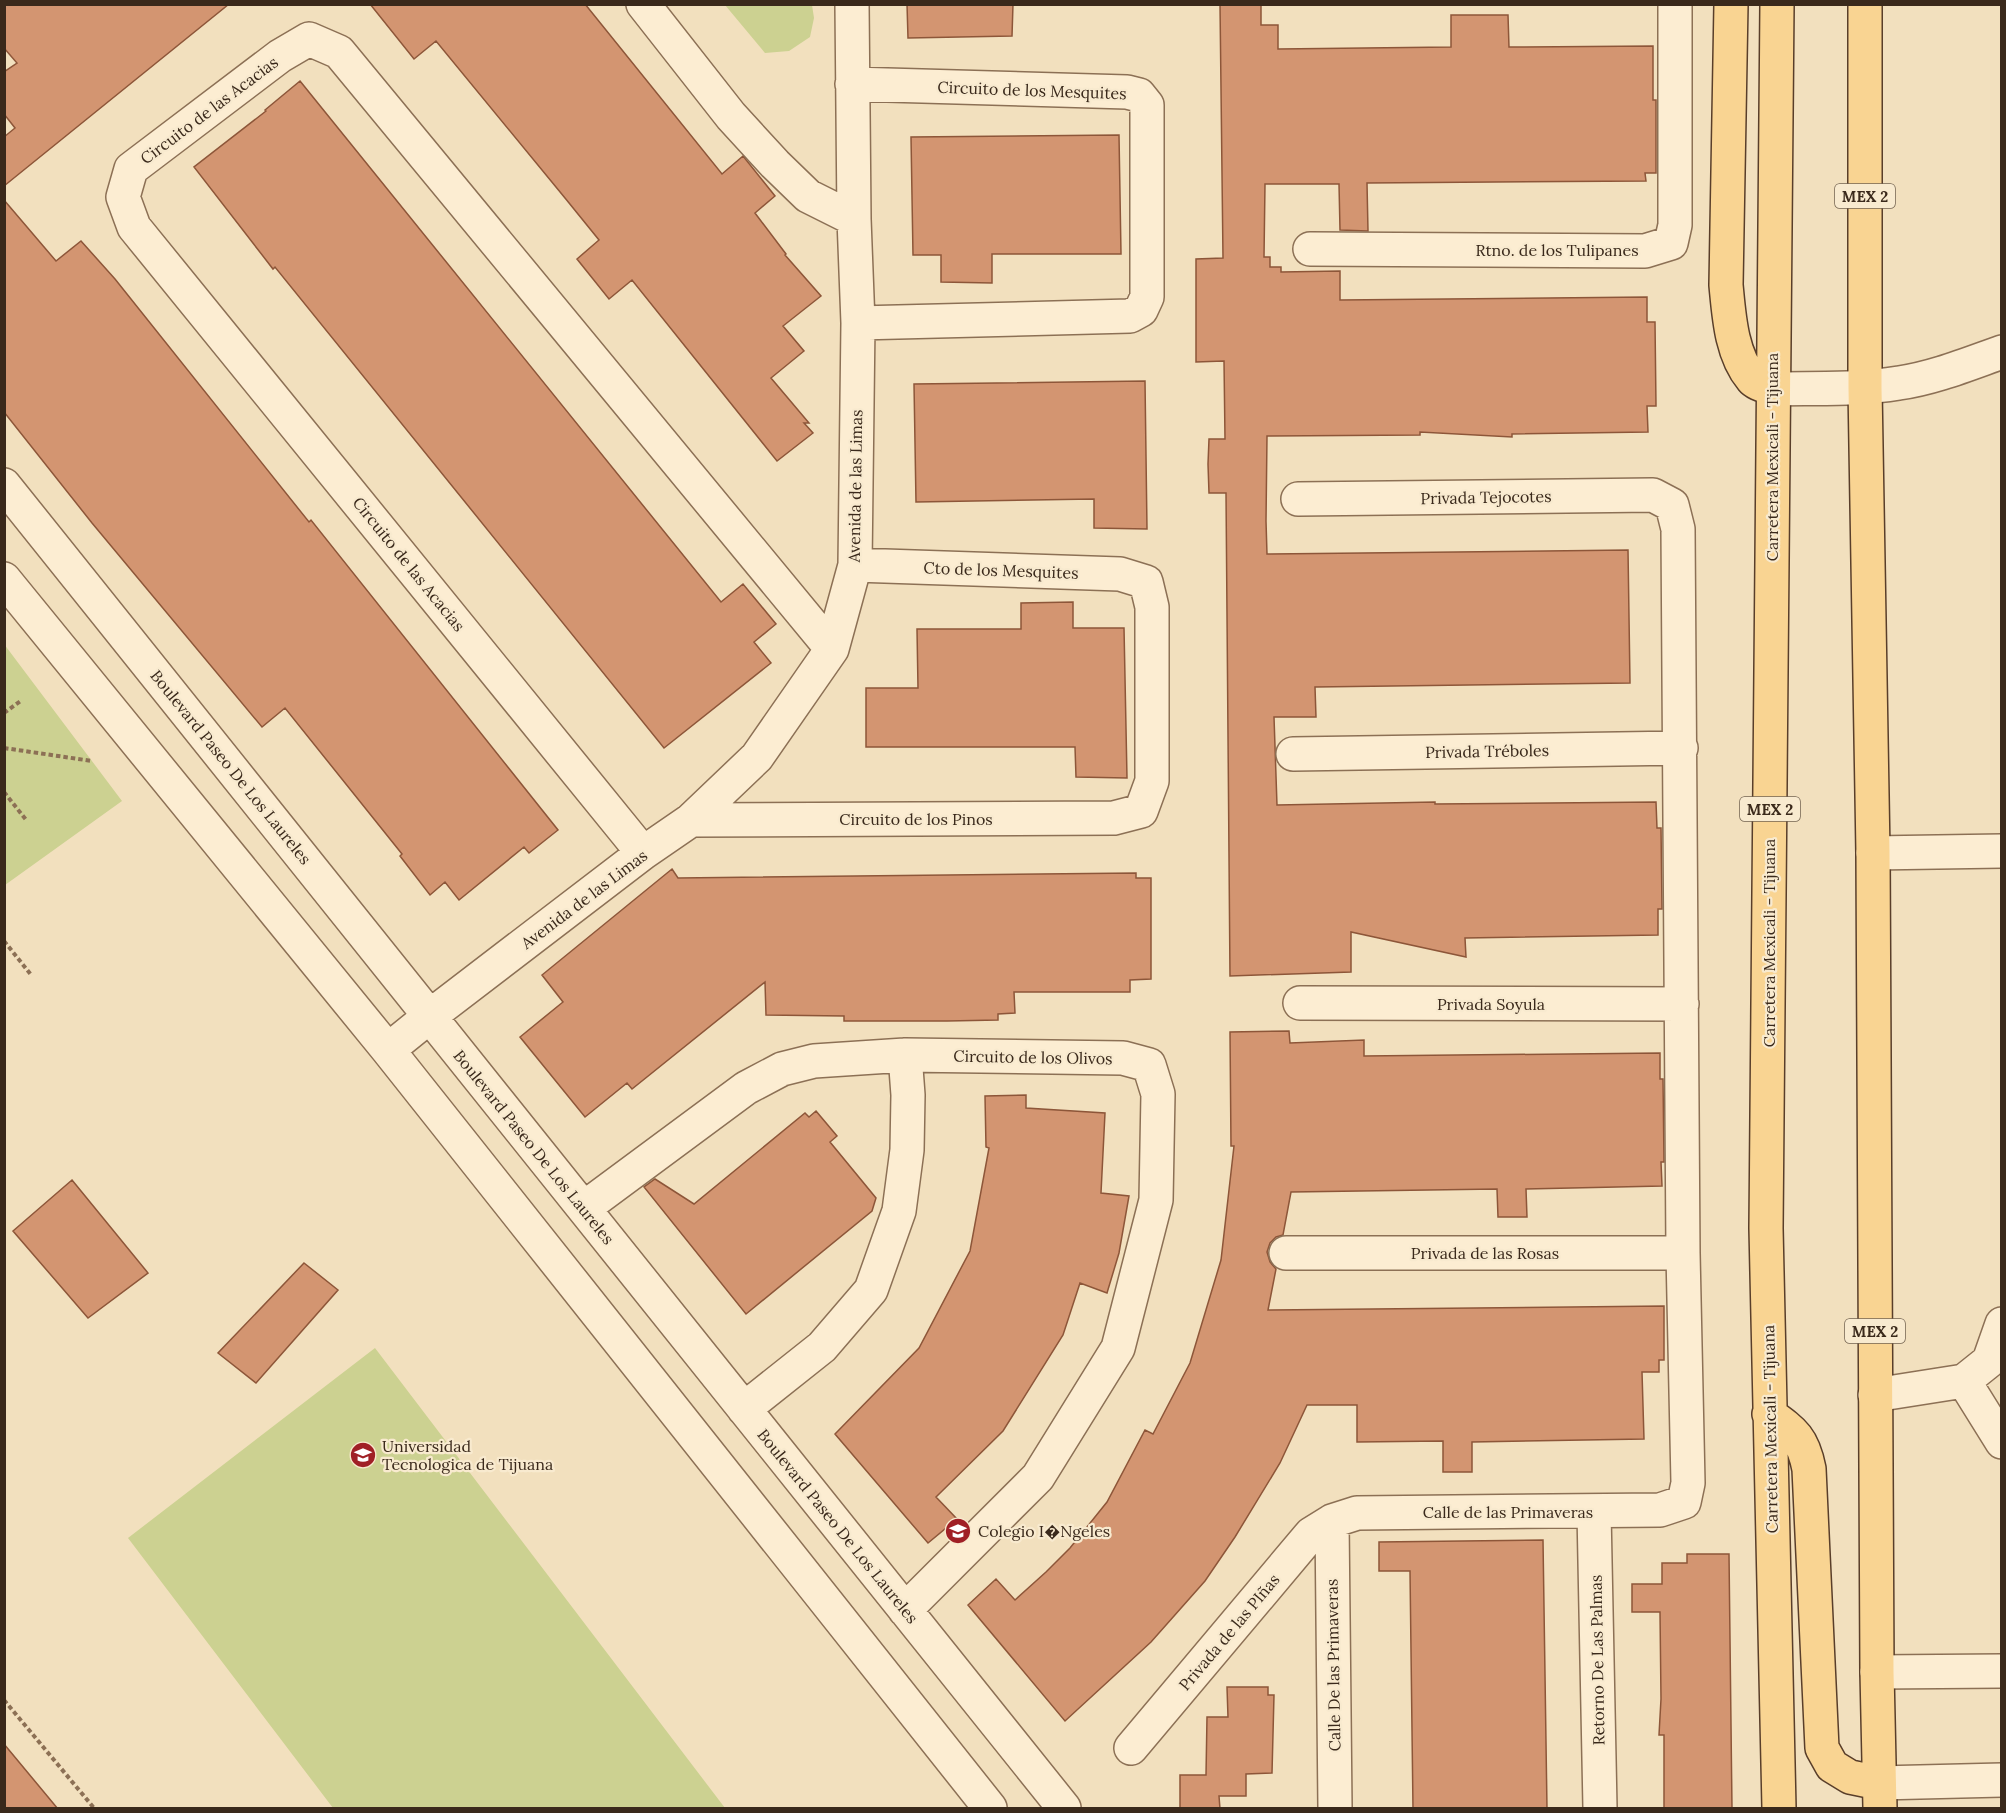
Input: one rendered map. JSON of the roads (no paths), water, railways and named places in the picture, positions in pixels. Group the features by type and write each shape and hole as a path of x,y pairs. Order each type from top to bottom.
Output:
{"main road":[{"path":"1731,4 1725,285 1730,323 1739,358 1753,381 1773,389"},
{"name":"Carretera Mexicali - Tijuana","path":"1777,4 1767,1216 1769,1414 1779,1809"},
{"name":"MEX 2","path":"1865,4 1865,388 1874,853 1875,1395 1879,1796"},
{"path":"1769,1414 1793,1432 1805,1449 1809,1469 1822,1748 1832,1766 1879,1796"}],"street":[{"path":"643,4 731,116 775,164 808,196 854,219"},
{"name":"Avenida de las Limas","path":"388,1050 644,853 691,820 757,757 832,649 855,565 858,323 854,219 852,4"},
{"name":"Rtno. de los Tulipanes","path":"1310,249 1645,251 1671,243 1675,225 1674,4"},
{"name":"Circuito de las Acacias","path":"644,853 134,227 123,197 131,169 280,56 309,39 339,52 832,649"},
{"name":"Circuito de los Mesquites","path":"852,84 1127,92 1139,95 1147,105 1147,297 1141,310 1130,316 858,323"},
{"path":"1773,389 1865,388 1899,383 1933,376 2001,352"},
{"name":"Boulevard Paseo De Los Laureles","path":"4,485 1064,1809"},
{"name":"Privada Tejocotes","path":"1298,500 1653,495 1672,505 1678,529 1681,748"},
{"name":"Cto de los Mesquites","path":"855,565 1120,574 1146,582 1152,607 1152,781 1141,811"},
{"path":"4,579 388,1050 990,1809"},
{"path":"1681,748 1683,1253"},
{"name":"Privada Tréboles","path":"1293,754 1681,748"},
{"name":"Circuito de los Pinos","path":"691,820 1114,819 1141,811"},
{"path":"1874,853 2001,851"},
{"name":"Privada Soyula","path":"1300,1003 1682,1004"},
{"path":"744,1409 822,1347 871,1290 899,1211 908,1150 905,1055"},
{"name":"Circuito de los Olivos","path":"584,1208 746,1088 782,1070 814,1061 905,1055 1123,1058 1149,1065 1158,1094 1156,1200 1118,1348 1038,1477 905,1610"},
{"name":"Privada de las Rosas","path":"1286,1253 1683,1253"},
{"name":"Calle de las Primaveras","path":"1332,1521 1358,1513 1660,1510 1684,1502 1688,1483 1683,1253"},
{"path":"1875,1395 1964,1381 1989,1361 2001,1324"},
{"path":"1964,1381 2001,1442"},
{"name":"Retorno De Las Palmas","path":"1594,1512 1600,1809"},
{"name":"Privada de las PIñas","path":"1131,1748 1311,1534 1332,1521"},
{"name":"Calle De las Primaveras","path":"1332,1521 1335,1809"},
{"path":"1877,1672 2001,1671"},
{"path":"1879,1796 2001,1780"}],"place":[{"name":"Universidad Tecnologica de Tijuana","path":"363,1455"},
{"name":"Colegio I�Ngeles","path":"958,1531"}]}
